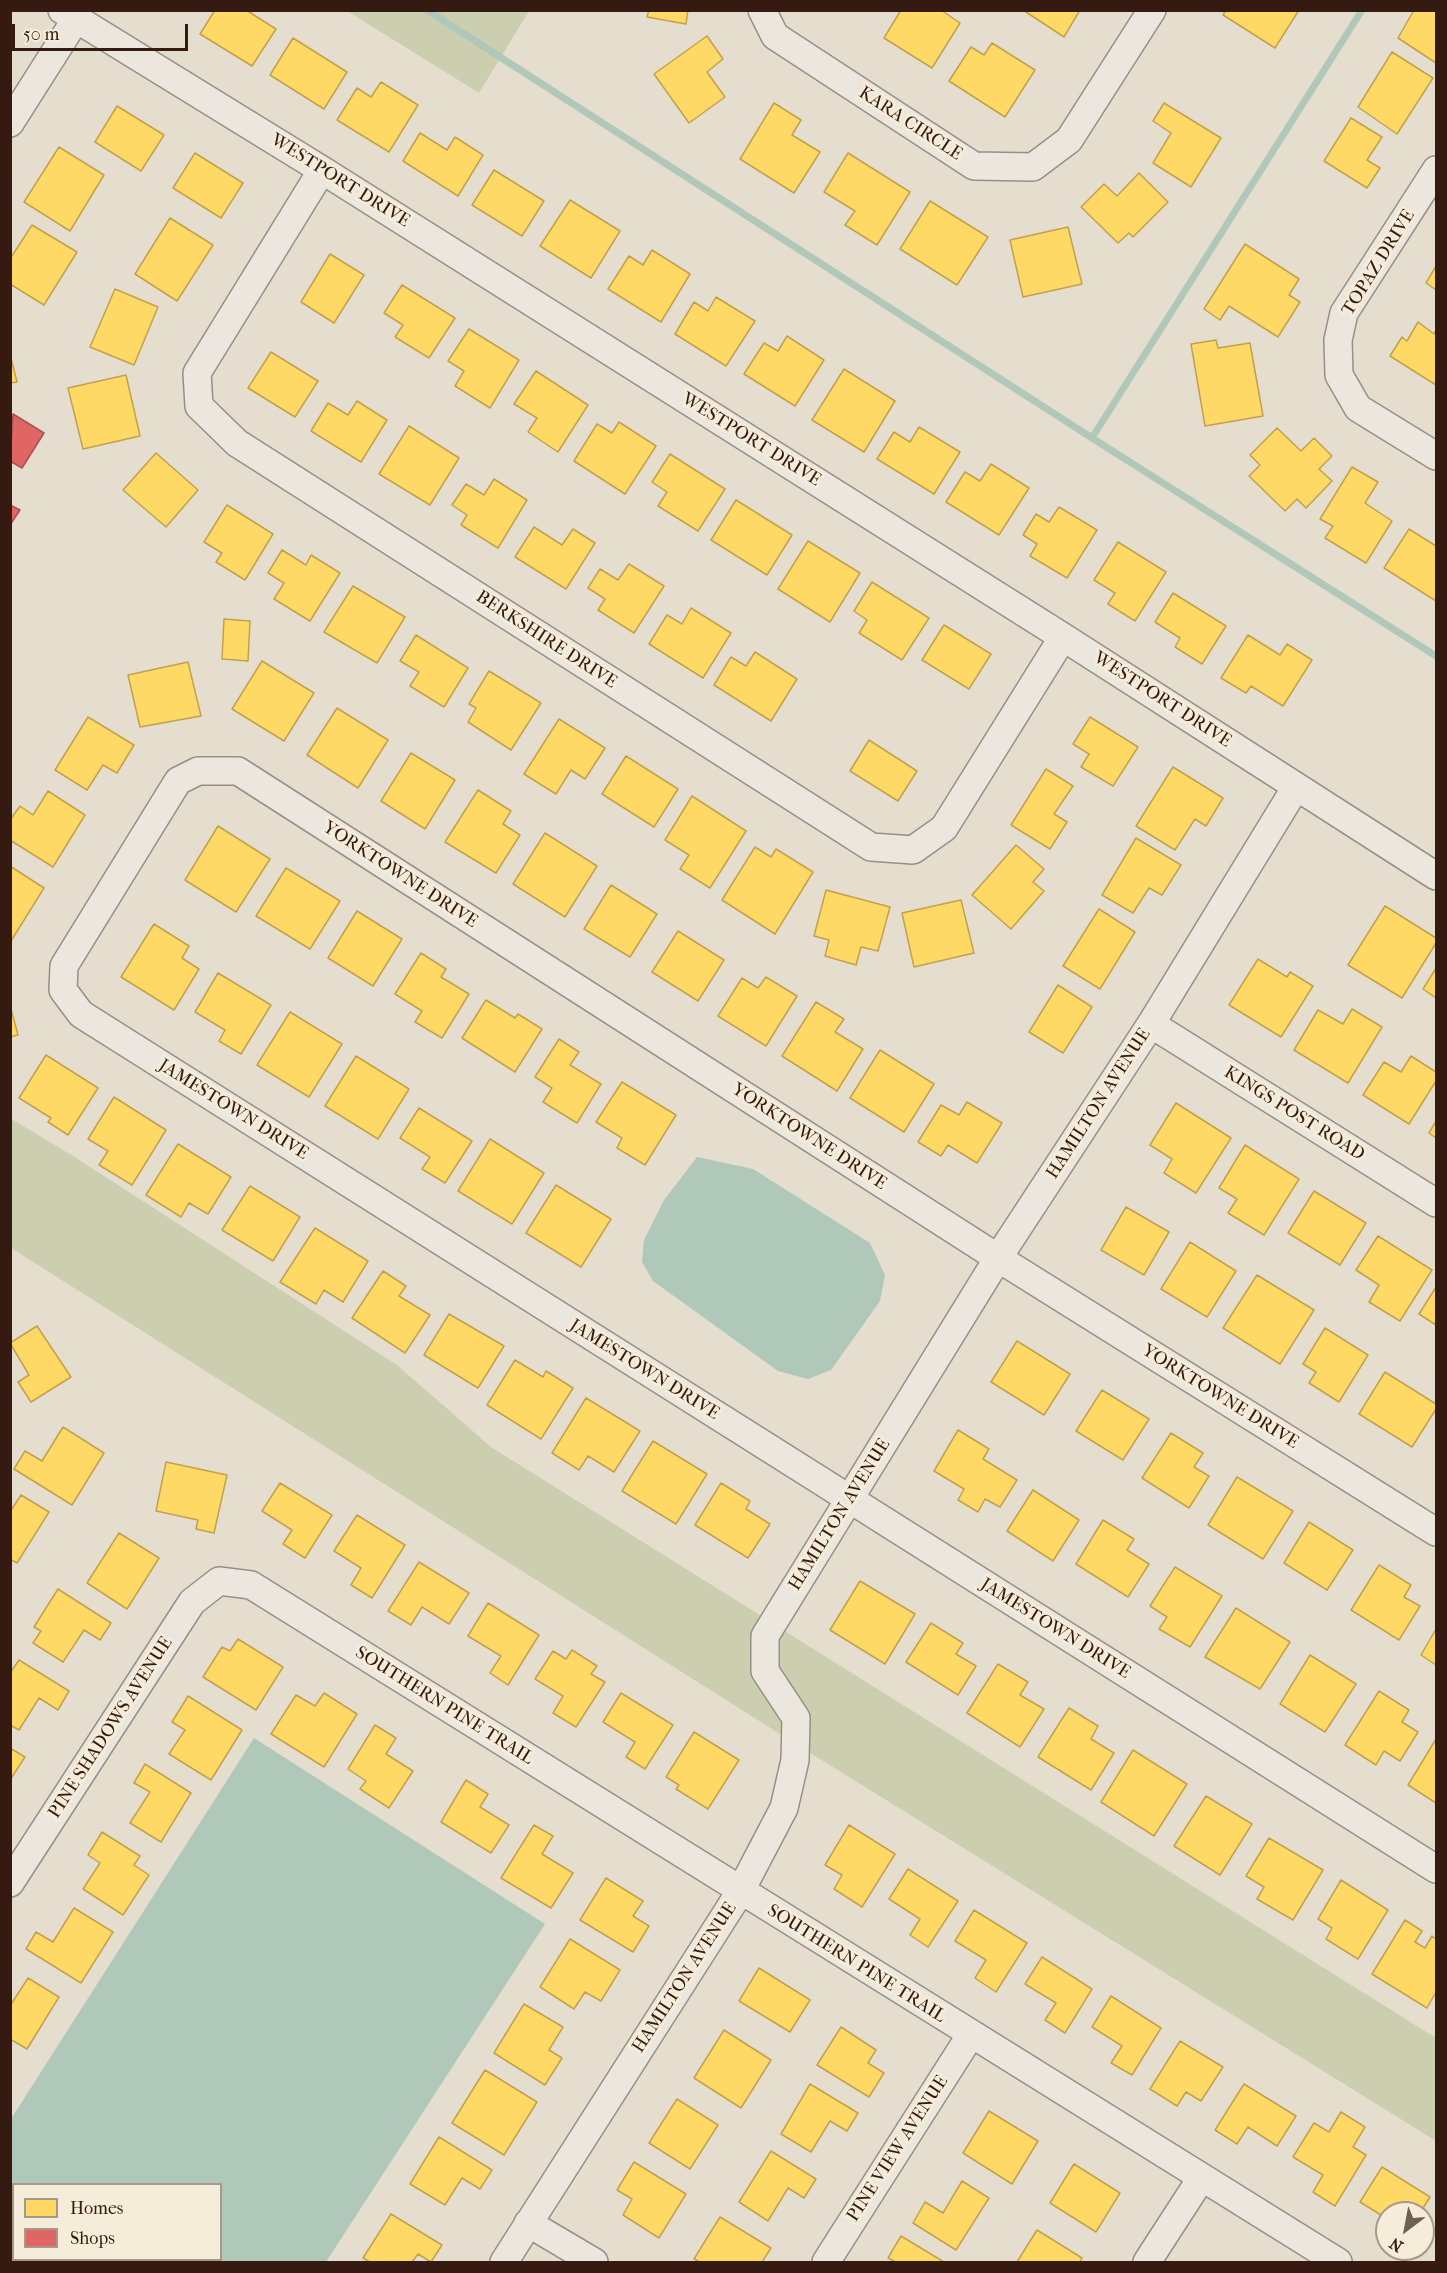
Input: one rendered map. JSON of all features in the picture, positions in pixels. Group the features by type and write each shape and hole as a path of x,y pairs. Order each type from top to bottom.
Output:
{"street":[{"name":"KARA CIRCLE","path":"762,10 776,36 974,166 1033,167 1069,140 1152,10"},
{"path":"10,123 69,15"},
{"name":"WESTPORT DRIVE","path":"69,15 322,170 1063,637 1437,876"},
{"name":"BERKSHIRE DRIVE","path":"322,170 197,373 199,406 237,442 871,847 913,850 944,828 1063,637"},
{"name":"TOPAZ DRIVE","path":"1437,170 1344,313 1338,340 1339,375 1358,408 1437,456"},
{"name":"YORKTOWNE DRIVE","path":"178,781 198,771 238,771 998,1258 1437,1533"},
{"name":"JAMESTOWN DRIVE","path":"178,781 64,966 63,990 81,1014 1437,1869"},
{"name":"HAMILTON AVENUE","path":"504,2262 740,1892 784,1808 795,1760 796,1718 765,1671 765,1636 998,1258 1151,1024 1296,787"},
{"name":"KINGS POST ROAD","path":"1151,1024 1437,1203"},
{"name":"SOUTHERN PINE TRAIL","path":"219,1581 251,1585 970,2036 1338,2262"},
{"name":"PINE SHADOWS AVENUE","path":"10,1883 192,1602 219,1581"},
{"name":"PINE VIEW AVENUE","path":"826,2262 970,2036"},
{"path":"1147,2262 1202,2177"},
{"path":"528,2223 594,2262"}],"shaded area":[{"path":"347,11 529,11 479,93"},
{"path":"10,1118 73,1156 397,1365 491,1447 763,1617 783,1723 783,1736 11,1248"},
{"path":"697,1157 753,1169 870,1243 885,1275 880,1301 831,1370 808,1379 778,1371 653,1281 642,1262 644,1240 664,1200"},
{"path":"783,1630 1436,2038 1436,2141 807,1751 806,1709 778,1665 778,1639"},
{"path":"254,1738 545,1924 326,2262 11,2262 11,2119"}],"building: Homes":[{"path":"215,10 246,10 276,29 252,66 200,34"},
{"path":"649,10 688,10 686,24 647,17"},
{"path":"901,10 941,10 960,23 932,68 884,38"},
{"path":"1023,10 1080,10 1064,37"},
{"path":"1226,10 1299,10 1275,48 1223,15"},
{"path":"1414,10 1436,10 1436,63 1398,38"},
{"path":"707,36 723,59 707,72 725,97 689,123 654,74"},
{"path":"293,38 347,72 324,109 270,75"},
{"path":"992,43 1035,70 1005,117 949,81 971,47 984,55"},
{"path":"1392,52 1433,78 1397,134 1358,107"},
{"path":"381,82 418,105 389,152 337,120 357,88 371,97"},
{"path":"774,103 801,120 792,135 820,152 794,193 740,159"},
{"path":"1164,103 1221,138 1191,187 1153,163 1171,133 1153,121"},
{"path":"117,106 164,135 141,171 95,142"},
{"path":"1351,118 1382,137 1367,160 1380,168 1367,188 1324,161"},
{"path":"420,133 447,150 455,137 483,155 458,196 403,161"},
{"path":"59,147 104,175 70,231 24,202"},
{"path":"195,153 243,183 221,218 173,188"},
{"path":"848,153 910,192 877,245 845,225 855,211 824,192"},
{"path":"494,170 544,201 522,236 472,205"},
{"path":"1139,173 1168,202 1133,237 1129,233 1118,243 1081,207 1104,184 1117,196"},
{"path":"570,200 620,231 591,278 540,246"},
{"path":"930,201 988,237 957,285 900,249"},
{"path":"170,218 213,245 177,301 135,274"},
{"path":"32,225 77,252 44,305 10,284 10,259"},
{"path":"1068,227 1082,284 1023,297 1010,240"},
{"path":"1245,244 1299,279 1289,295 1300,302 1278,337 1229,306 1220,320 1204,309"},
{"path":"652,250 690,274 661,322 608,289 629,256 643,265"},
{"path":"330,254 364,275 334,323 301,302"},
{"path":"1436,266 1436,290 1426,283"},
{"path":"402,285 455,318 429,358 395,337 403,325 384,313"},
{"path":"115,289 158,307 134,365 90,347"},
{"path":"716,297 755,321 726,366 675,334 694,302 708,311"},
{"path":"1418,322 1434,334 1436,330 1436,385 1390,356 1402,337 1407,341"},
{"path":"469,329 519,360 490,408 455,386 464,371 448,361"},
{"path":"787,336 824,360 795,406 744,374 764,343 778,351"},
{"path":"1216,340 1218,348 1250,343 1263,416 1205,426 1191,344"},
{"path":"271,352 318,381 295,417 248,388"},
{"path":"10,354 17,382 10,383"},
{"path":"844,369 895,401 864,452 812,420"},
{"path":"536,371 588,405 558,452 528,432 537,418 514,404"},
{"path":"126,375 140,436 83,449 68,388"},
{"path":"357,401 387,420 361,462 311,431 328,403 348,415"},
{"path":"619,422 656,446 625,494 574,461 597,424 612,433"},
{"path":"409,426 459,458 430,505 379,474"},
{"path":"919,427 960,452 934,494 877,459 894,432 910,442"},
{"path":"1277,428 1301,451 1314,438 1332,456 1319,469 1332,481 1306,508 1297,499 1285,511 1249,476 1260,465 1250,455"},
{"path":"156,453 198,490 166,527 123,490"},
{"path":"670,454 725,489 698,531 658,506 667,492 652,482"},
{"path":"991,464 1029,488 999,535 946,502 965,472 980,481"},
{"path":"1352,467 1378,482 1365,503 1392,521 1366,563 1325,538 1333,526 1320,519"},
{"path":"494,479 527,500 498,548 461,525 467,515 452,505 466,484 484,495"},
{"path":"736,500 792,535 767,575 711,540"},
{"path":"227,505 273,534 245,580 216,562 222,553 204,542"},
{"path":"1059,507 1097,530 1067,578 1030,556 1037,544 1023,535 1036,514 1049,522"},
{"path":"534,527 562,545 573,529 595,543 566,589 515,557"},
{"path":"1409,529 1436,546 1436,601 1384,568"},
{"path":"808,541 860,573 830,622 778,589"},
{"path":"1118,542 1166,572 1135,621 1108,604 1115,593 1094,580"},
{"path":"282,550 306,565 311,555 340,573 310,621 274,599 284,583 268,573"},
{"path":"629,564 664,586 634,633 598,610 605,599 588,588 600,569 618,580"},
{"path":"872,582 929,618 902,660 859,633 867,620 854,611"},
{"path":"353,586 405,617 377,663 324,632"},
{"path":"1173,593 1226,626 1202,664 1175,647 1180,638 1155,622"},
{"path":"691,608 731,633 703,678 649,644 667,615 682,624"},
{"path":"224,619 250,621 248,661 222,659"},
{"path":"944,625 991,654 969,689 922,660"},
{"path":"416,635 468,668 444,707 410,686 419,672 400,661"},
{"path":"1248,635 1280,655 1287,644 1312,660 1283,706 1251,686 1246,693 1221,678"},
{"path":"755,652 797,679 771,721 714,685 731,657 746,666"},
{"path":"262,661 314,693 284,741 232,709"},
{"path":"188,662 201,716 140,727 128,675"},
{"path":"489,671 541,703 511,750 468,722 476,708 469,704"},
{"path":"337,708 388,740 358,788 307,755"},
{"path":"88,717 134,745 117,773 103,765 87,790 55,770"},
{"path":"1090,717 1138,747 1113,786 1081,767 1089,754 1073,744"},
{"path":"559,719 605,748 585,779 571,770 556,794 524,774"},
{"path":"869,740 917,771 898,801 850,771"},
{"path":"411,753 455,780 425,829 381,801"},
{"path":"626,756 678,789 654,827 602,794"},
{"path":"1173,767 1223,798 1206,826 1195,819 1175,850 1136,826"},
{"path":"1046,769 1073,786 1054,814 1067,822 1050,849 1011,825"},
{"path":"478,790 511,811 503,824 520,835 496,873 445,842"},
{"path":"48,791 85,815 53,867 10,840 10,820 20,806 33,815"},
{"path":"692,796 746,831 710,888 680,869 689,855 665,840"},
{"path":"218,826 270,859 236,912 185,880"},
{"path":"545,833 597,866 565,917 513,884"},
{"path":"1136,838 1181,865 1162,895 1149,888 1133,913 1102,895"},
{"path":"1016,845 1044,869 1033,882 1044,891 1011,929 972,895"},
{"path":"755,847 771,857 776,849 813,872 775,934 722,900"},
{"path":"10,866 44,888 11,941 10,941"},
{"path":"286,868 340,901 310,949 256,916"},
{"path":"611,885 657,914 630,957 584,929"},
{"path":"826,890 890,907 878,951 861,947 856,965 825,956 829,940 814,936"},
{"path":"961,900 974,953 914,967 902,913"},
{"path":"1385,906 1436,938 1436,943 1402,998 1348,965"},
{"path":"1099,909 1135,932 1100,989 1063,966"},
{"path":"357,911 402,939 373,986 328,958"},
{"path":"154,924 189,946 182,958 199,969 174,1010 121,977"},
{"path":"678,931 724,960 698,1001 652,972"},
{"path":"421,953 446,969 441,977 469,994 442,1038 415,1022 422,1011 395,994"},
{"path":"1258,959 1287,977 1290,972 1313,986 1281,1037 1229,1005"},
{"path":"1436,968 1436,998 1423,989"},
{"path":"218,973 271,1005 241,1054 219,1041 225,1030 195,1012"},
{"path":"766,977 797,996 766,1046 718,1016 742,978 758,988"},
{"path":"1058,985 1092,1007 1063,1053 1029,1032"},
{"path":"486,1000 515,1018 518,1014 542,1029 515,1072 462,1038"},
{"path":"816,1002 844,1019 835,1032 863,1049 837,1091 782,1056"},
{"path":"10,1005 18,1035 10,1037"},
{"path":"1352,1009 1382,1027 1348,1083 1294,1050 1318,1010 1343,1024"},
{"path":"290,1012 342,1044 309,1097 257,1065"},
{"path":"559,1039 579,1052 570,1065 601,1084 577,1123 543,1102 552,1088 535,1077"},
{"path":"880,1050 934,1084 904,1132 850,1098"},
{"path":"46,1055 98,1088 68,1135 48,1122 51,1118 19,1098"},
{"path":"356,1056 409,1089 378,1139 325,1106"},
{"path":"1411,1056 1436,1072 1436,1081 1409,1124 1363,1095 1384,1062 1401,1072"},
{"path":"622,1082 676,1115 645,1165 617,1148 622,1138 596,1122"},
{"path":"114,1097 166,1130 132,1185 99,1165 108,1151 88,1139"},
{"path":"967,1102 1002,1123 977,1163 948,1145 941,1156 918,1142 941,1105 959,1115"},
{"path":"1176,1103 1231,1138 1196,1193 1164,1173 1172,1159 1150,1145"},
{"path":"419,1108 472,1141 445,1183 422,1169 430,1157 400,1138"},
{"path":"1436,1121 1436,1138 1429,1133"},
{"path":"490,1139 544,1173 512,1224 458,1191"},
{"path":"178,1144 231,1177 208,1214 189,1203 181,1217 146,1195"},
{"path":"1245,1145 1299,1179 1264,1235 1228,1213 1237,1199 1219,1188"},
{"path":"556,1185 611,1219 581,1267 526,1233"},
{"path":"250,1186 300,1217 273,1261 222,1230"},
{"path":"1314,1191 1366,1223 1340,1265 1288,1233"},
{"path":"1126,1207 1169,1232 1144,1275 1101,1250"},
{"path":"315,1228 368,1261 343,1302 324,1290 316,1304 280,1282"},
{"path":"1378,1236 1432,1270 1400,1321 1369,1302 1379,1285 1356,1270"},
{"path":"1190,1242 1236,1271 1207,1317 1161,1289"},
{"path":"383,1271 406,1286 399,1296 430,1315 405,1353 352,1318"},
{"path":"1257,1275 1314,1310 1280,1364 1223,1328"},
{"path":"1436,1287 1436,1325 1419,1314"},
{"path":"449,1314 504,1346 478,1388 424,1355"},
{"path":"37,1326 71,1377 31,1402 18,1382 29,1375 10,1343"},
{"path":"1325,1328 1368,1355 1339,1402 1309,1383 1316,1372 1303,1364"},
{"path":"1017,1341 1070,1374 1044,1415 991,1382"},
{"path":"515,1360 543,1377 546,1371 573,1388 541,1439 487,1405"},
{"path":"1385,1372 1436,1404 1436,1409 1412,1447 1359,1414"},
{"path":"1102,1390 1149,1419 1123,1460 1076,1431"},
{"path":"586,1398 640,1431 614,1472 588,1456 579,1470 552,1453"},
{"path":"63,1427 104,1453 72,1505 14,1469 25,1451 42,1461"},
{"path":"958,1430 989,1449 983,1459 1017,1480 1000,1507 985,1499 978,1512 958,1500 964,1489 934,1471"},
{"path":"1171,1433 1203,1453 1194,1467 1209,1476 1189,1508 1142,1478"},
{"path":"653,1441 707,1474 676,1524 622,1491"},
{"path":"166,1462 227,1475 214,1533 196,1529 198,1520 156,1511"},
{"path":"1237,1477 1293,1511 1263,1559 1208,1525"},
{"path":"280,1483 332,1515 305,1558 283,1544 292,1530 262,1511"},
{"path":"721,1483 750,1501 746,1509 770,1524 748,1558 695,1525"},
{"path":"1033,1490 1079,1520 1053,1561 1007,1531"},
{"path":"21,1495 49,1512 17,1563 10,1559 10,1512"},
{"path":"357,1515 405,1545 372,1598 351,1585 361,1568 334,1551"},
{"path":"1103,1520 1134,1539 1127,1550 1149,1564 1128,1597 1076,1564"},
{"path":"1309,1522 1353,1550 1327,1590 1284,1563"},
{"path":"119,1533 159,1558 127,1609 87,1583"},
{"path":"419,1562 469,1593 449,1624 422,1607 411,1625 388,1611"},
{"path":"1379,1565 1411,1585 1404,1597 1420,1606 1399,1640 1351,1610"},
{"path":"1175,1567 1222,1596 1190,1647 1159,1629 1167,1617 1150,1606"},
{"path":"860,1581 915,1614 885,1664 830,1630"},
{"path":"58,1589 111,1623 100,1640 84,1630 63,1662 33,1643 41,1631 34,1627"},
{"path":"488,1603 539,1635 508,1685 490,1673 501,1656 468,1636"},
{"path":"1236,1608 1290,1642 1260,1689 1205,1657"},
{"path":"931,1623 963,1643 956,1654 976,1666 958,1695 906,1662"},
{"path":"1436,1629 1436,1665 1421,1655"},
{"path":"238,1639 283,1667 256,1710 203,1677 222,1647 230,1651"},
{"path":"572,1650 597,1666 591,1674 605,1682 576,1727 553,1713 563,1696 535,1679 553,1651 566,1659"},
{"path":"1310,1655 1356,1684 1325,1732 1280,1704"},
{"path":"19,1660 69,1691 58,1710 39,1698 19,1730 10,1725 10,1673"},
{"path":"998,1664 1028,1682 1020,1695 1044,1709 1020,1747 967,1713"},
{"path":"1379,1691 1409,1710 1402,1722 1418,1732 1400,1761 1384,1751 1376,1765 1345,1745"},
{"path":"324,1693 357,1714 324,1767 271,1734 296,1695 315,1706"},
{"path":"621,1693 673,1725 645,1769 626,1757 635,1742 603,1722"},
{"path":"188,1696 242,1730 211,1780 169,1754 185,1730 172,1722"},
{"path":"1069,1708 1098,1726 1091,1739 1114,1753 1091,1790 1038,1757"},
{"path":"375,1725 396,1738 386,1754 413,1771 389,1808 360,1789 366,1781 348,1769"},
{"path":"694,1732 739,1760 708,1809 676,1789 679,1785 666,1777"},
{"path":"1436,1739 1436,1803 1408,1785"},
{"path":"10,1748 25,1757 10,1780"},
{"path":"1133,1750 1187,1784 1154,1836 1101,1802"},
{"path":"145,1764 191,1793 161,1842 130,1823 150,1792 134,1783"},
{"path":"466,1780 488,1794 480,1807 509,1825 491,1853 441,1822"},
{"path":"1206,1796 1252,1824 1220,1875 1174,1846"},
{"path":"534,1825 553,1836 542,1854 573,1873 551,1908 501,1878"},
{"path":"849,1825 895,1854 862,1907 834,1889 842,1875 825,1865"},
{"path":"102,1832 140,1856 134,1865 149,1875 123,1915 83,1889 100,1863 88,1855"},
{"path":"1269,1838 1323,1870 1293,1920 1257,1899 1264,1887 1246,1876"},
{"path":"908,1869 958,1901 928,1947 910,1935 920,1919 889,1899"},
{"path":"606,1878 643,1901 633,1916 649,1926 633,1952 580,1920"},
{"path":"1341,1880 1388,1910 1358,1959 1326,1939 1332,1928 1318,1919"},
{"path":"74,1908 113,1932 81,1983 26,1949 36,1932 53,1942"},
{"path":"974,1910 1027,1943 996,1992 975,1978 986,1960 955,1941"},
{"path":"1405,1920 1422,1931 1415,1942 1425,1948 1432,1936 1436,1939 1436,1992 1427,2008 1372,1974"},
{"path":"570,1939 620,1970 601,2001 585,1992 574,2009 540,1987"},
{"path":"1042,1957 1092,1989 1065,2033 1045,2020 1056,2003 1025,1984"},
{"path":"759,1968 810,2000 790,2032 739,2001"},
{"path":"28,1978 59,1997 27,2049 10,2039 10,2006"},
{"path":"1111,1996 1161,2028 1132,2075 1111,2063 1122,2046 1092,2027"},
{"path":"524,2004 563,2027 549,2050 562,2058 545,2085 494,2053"},
{"path":"841,2027 876,2050 868,2063 884,2073 869,2097 817,2065"},
{"path":"724,2030 771,2060 741,2108 694,2078"},
{"path":"1180,2041 1223,2067 1201,2101 1186,2092 1177,2106 1150,2089"},
{"path":"485,2070 537,2102 504,2155 452,2123"},
{"path":"810,2084 858,2113 847,2131 830,2121 811,2152 781,2134"},
{"path":"1244,2084 1296,2116 1277,2146 1248,2127 1237,2144 1215,2130"},
{"path":"677,2099 718,2125 690,2169 649,2143"},
{"path":"989,2111 1038,2141 1012,2184 963,2153"},
{"path":"1341,2112 1365,2127 1353,2147 1366,2155 1335,2206 1313,2192 1323,2175 1293,2157 1314,2123 1329,2132"},
{"path":"439,2137 492,2170 480,2189 462,2178 445,2205 410,2184"},
{"path":"771,2151 816,2179 804,2198 788,2188 768,2221 739,2202"},
{"path":"634,2162 686,2194 659,2238 623,2215 632,2199 617,2190"},
{"path":"1074,2164 1120,2193 1096,2232 1050,2203"},
{"path":"1382,2167 1430,2197 1428,2201 1375,2201 1375,2211 1360,2202"},
{"path":"962,2181 989,2198 956,2250 913,2223 925,2202 943,2213"},
{"path":"391,2214 442,2245 431,2262 418,2254 412,2262 370,2262 363,2258"},
{"path":"720,2217 771,2248 762,2262 700,2262 694,2259"},
{"path":"1037,2230 1082,2258 1080,2262 1017,2262"},
{"path":"901,2236 944,2262 896,2262 888,2258"}],"building: Shops":[{"path":"13,414 44,433 22,468 10,461"},
{"path":"10,505 20,510 10,525"}],"waterway":[{"path":"427,10 1092,438 1436,656"},
{"path":"1092,438 1362,10"}]}
